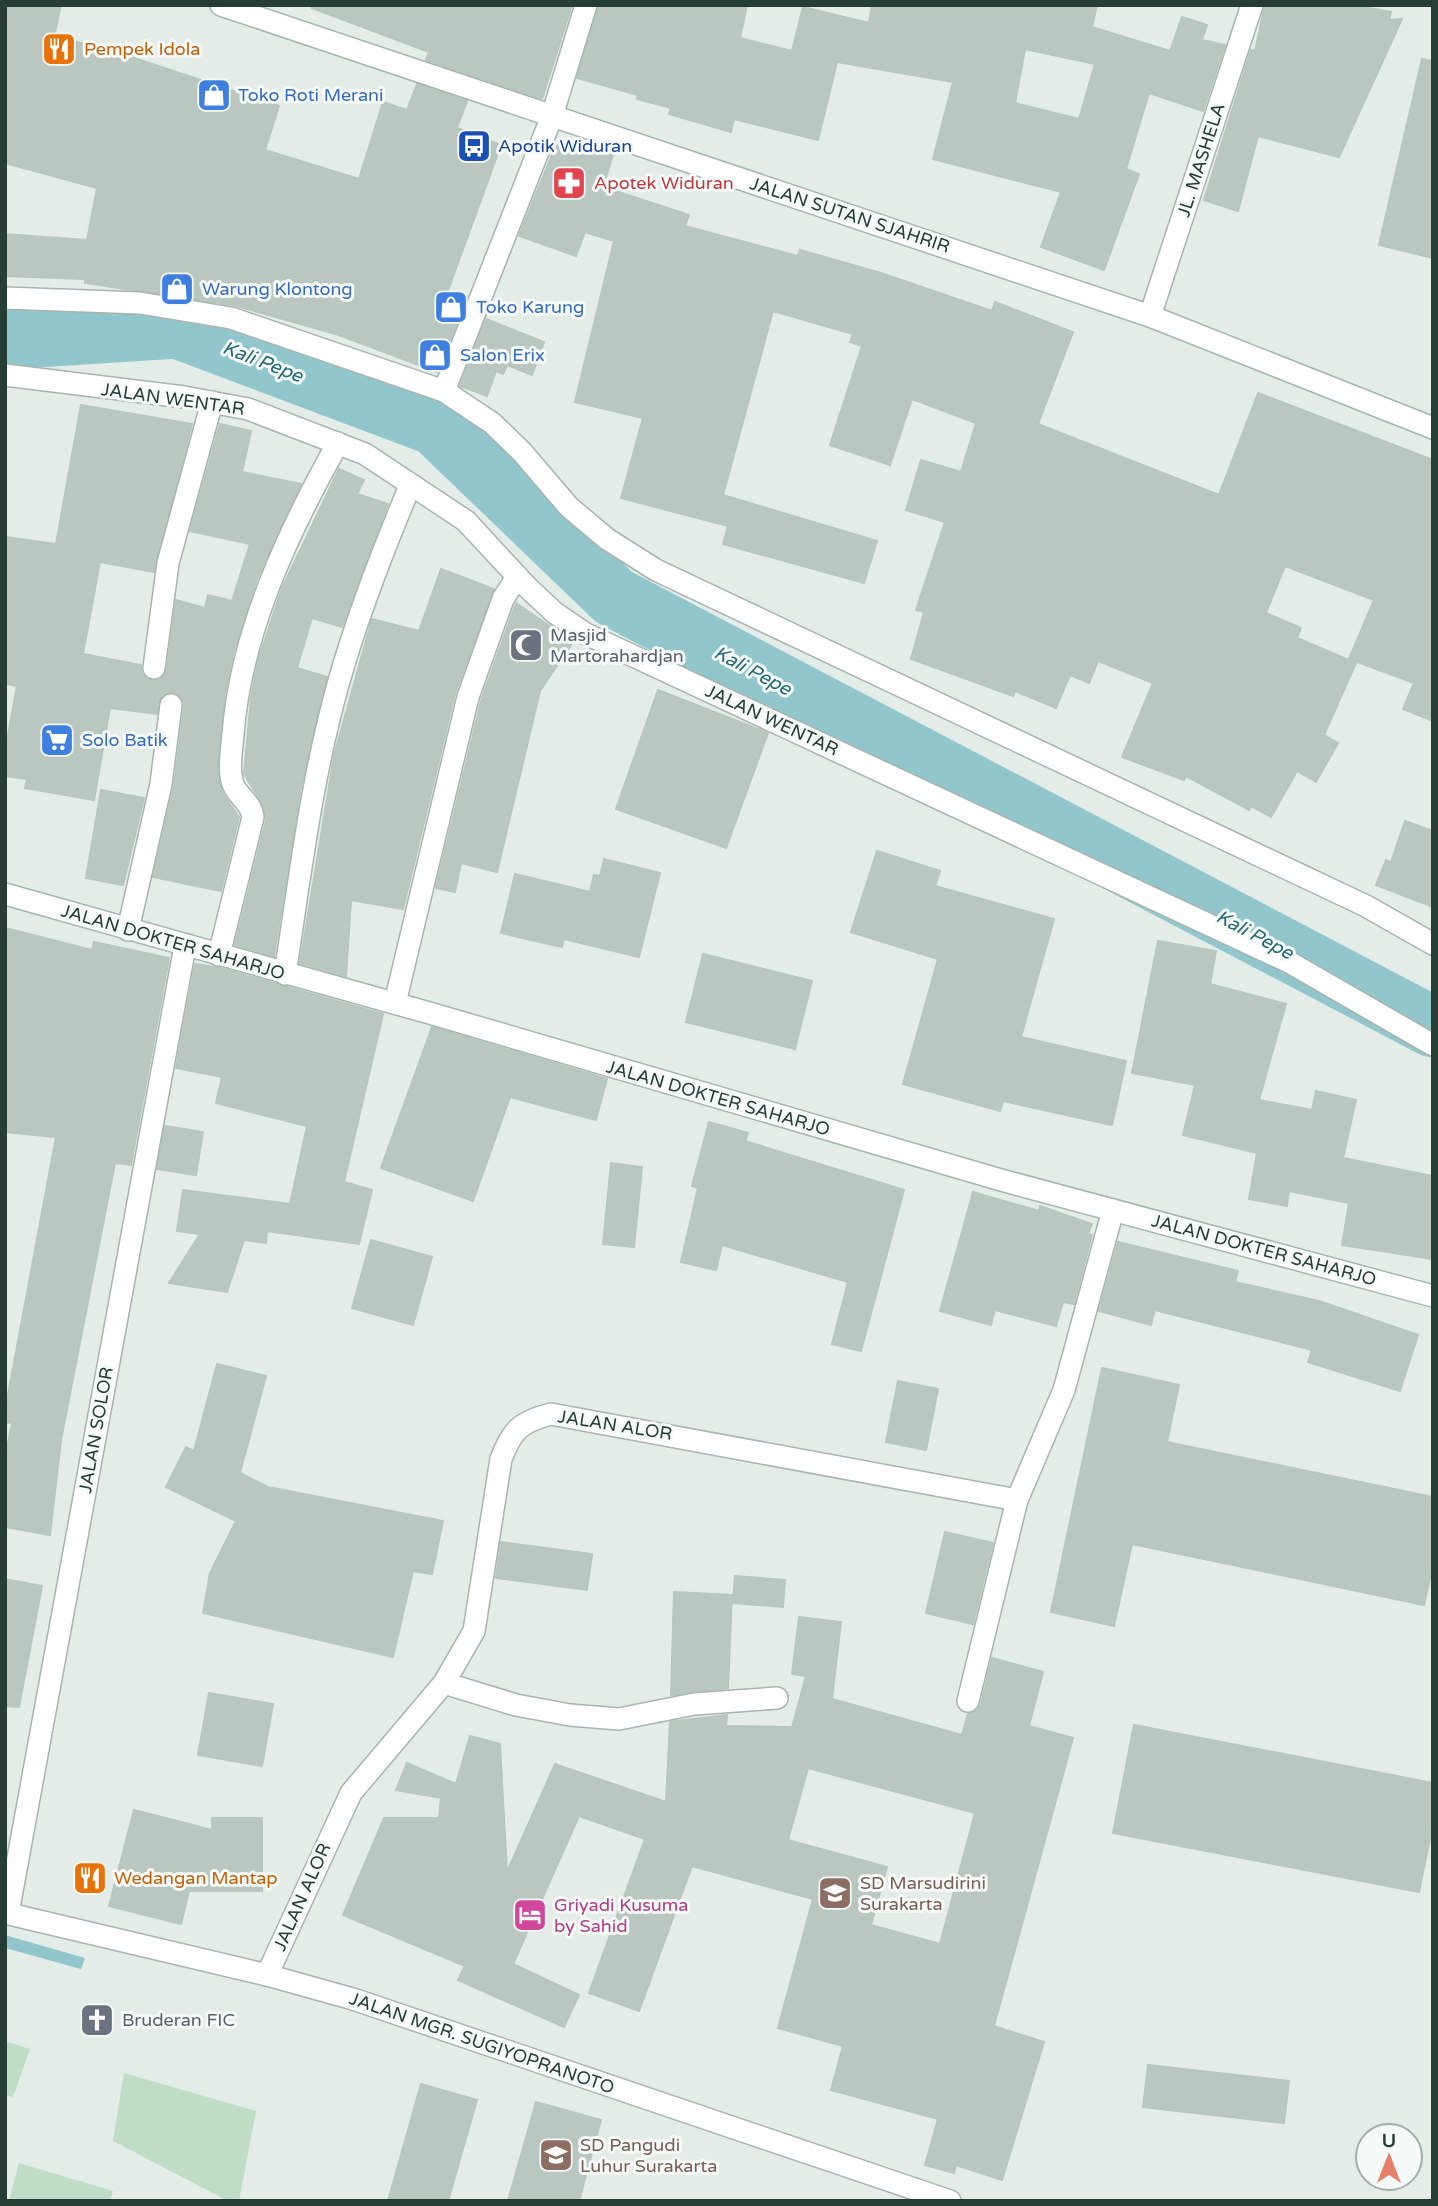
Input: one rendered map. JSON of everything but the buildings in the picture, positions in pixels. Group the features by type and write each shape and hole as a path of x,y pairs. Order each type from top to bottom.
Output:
{"street":[{"name":"JALAN SUTAN SJAHRIR","path":"221,5 1150,316 1433,428"},
{"path":"444,391 552,116 586,5"},
{"name":"JL. MASHELA","path":"1150,316 1252,5"},
{"path":"5,298 140,303 231,318 444,391 492,423 522,452 569,507 607,539 656,570 1366,906 1433,944"},
{"name":"JALAN WENTAR","path":"5,375 248,408 365,454 466,521 555,614 584,633 1289,962 1433,1045"},
{"path":"154,668 168,563 212,402"},
{"path":"219,956 253,817 251,807 236,793 231,776 239,678 286,547 338,443"},
{"path":"285,974 313,790 339,681 374,573 410,486"},
{"path":"395,1003 468,697 503,599 517,577"},
{"path":"128,930 161,784 172,705"},
{"name":"JALAN DOKTER SAHARJO","path":"5,894 219,956 395,1003 568,1056 1113,1210 1433,1296"},
{"name":"JALAN SOLOR","path":"6,1913 185,946"},
{"path":"968,1701 1017,1500 1064,1390 1113,1210"},
{"name":"JALAN ALOR","path":"267,1975 351,1793 444,1683 474,1631 501,1459 510,1435 531,1419 551,1414 591,1419 1017,1500"},
{"path":"444,1683 516,1705 570,1715 619,1719 694,1704 777,1698"},
{"name":"JALAN MGR. SUGIYOPRANOTO","path":"6,1913 267,1975 353,1999 950,2201"}],"green space":[{"path":"5,2041 30,2049 13,2097 5,2095"},
{"path":"124,2073 256,2111 239,2201 228,2201 113,2141"},
{"path":"19,2163 113,2191 110,2201 9,2201"}],"water":[{"path":"5,1935 85,1958 81,1969 5,1948"}],"waterway":[{"name":"Kali Pepe","path":"5,339 177,328 435,425 614,597 1433,1027"}],"place":[{"name":"Pempek Idola","path":"59,49"},
{"name":"Toko Roti Merani","path":"214,95"},
{"name":"Apotik Widuran","path":"474,146"},
{"name":"Apotek Widuran","path":"569,183"},
{"name":"Warung Klontong","path":"177,289"},
{"name":"Toko Karung","path":"451,307"},
{"name":"Salon Erix","path":"435,355"},
{"name":"Masjid Martorahardjan","path":"526,645"},
{"name":"Solo Batik","path":"57,740"},
{"name":"Wedangan Mantap","path":"90,1878"},
{"name":"SD Marsudirini Surakarta","path":"835,1893"},
{"name":"Griyadi Kusuma by Sahid","path":"530,1915"},
{"name":"Bruderan FIC","path":"97,2020"},
{"name":"SD Pangudi Luhur Surakarta","path":"556,2155"}]}
